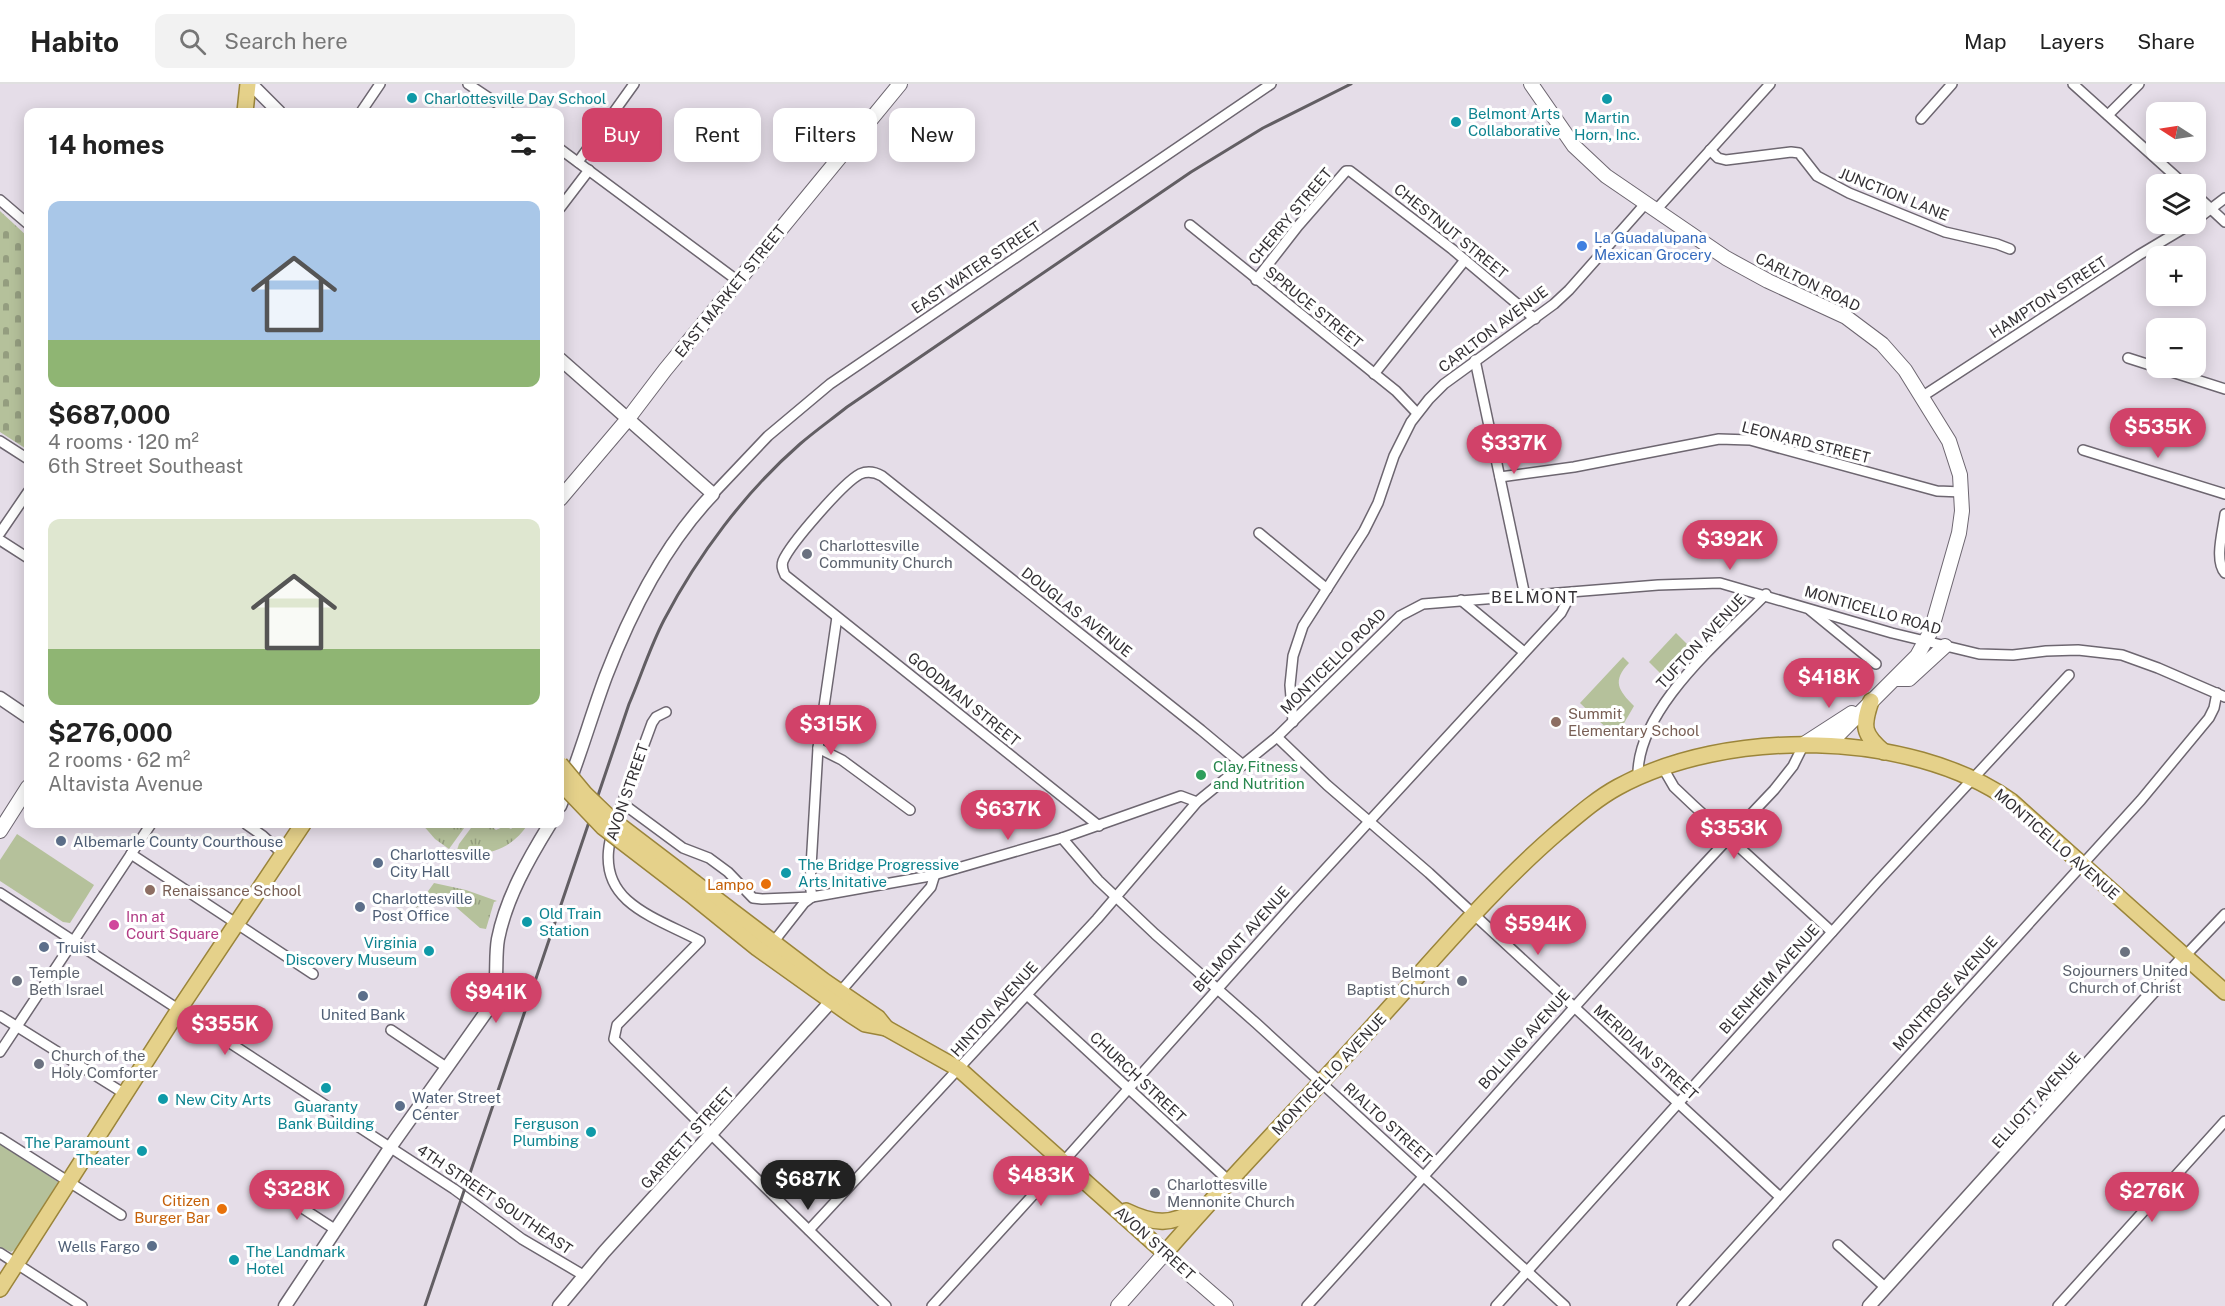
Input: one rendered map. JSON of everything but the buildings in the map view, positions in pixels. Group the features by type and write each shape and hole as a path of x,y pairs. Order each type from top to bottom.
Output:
{"main road":[{"path":"246,108 249,84"},
{"name":"EAST MARKET STREET","path":"564,494 900,84"},
{"name":"CARLTON ROAD","path":"1531,84 1559,126 1584,156 1604,174 1746,270 1825,306 1866,330 1894,356 1923,396 1949,441 1958,466 1962,492 1959,532 1936,616 1926,642"},
{"name":"BOLLING AVENUE","path":"1828,745 1917,656 1926,642"},
{"path":"1895,679 1910,679 1945,646"},
{"path":"1871,701 1866,717 1866,731 1871,741 1884,752"},
{"name":"BOLLING AVENUE","path":"1804,744 1871,701"},
{"name":"MONTICELLO AVENUE","path":"1118,1306 1207,1205 1322,1083 1502,883 1605,795 1663,768 1723,752 1804,744 1884,752 1936,765 1972,778 2011,801 2225,992"},
{"path":"564,769 585,794 611,819 692,888"},
{"path":"564,786 603,827 692,888"},
{"path":"0,831 24,793"},
{"path":"0,1289 178,1011 300,828"},
{"name":"AVON STREET","path":"692,888 769,948 836,996 878,1018 886,1028 960,1069 1226,1306"},
{"path":"1113,1205 1140,1218 1165,1222 1185,1217 1207,1205"}],"street":[{"path":"249,84 275,108"},
{"path":"364,108 380,84"},
{"path":"468,84 504,108"},
{"path":"578,162 634,84"},
{"name":"EAST WATER STREET","path":"713,494 768,436 830,384 1271,84"},
{"name":"CARLTON AVENUE","path":"1293,722 1290,685 1297,640 1307,617 1364,531 1378,503 1401,441 1418,413 1444,384 1535,319 1569,290 1651,206 1710,150 1770,84"},
{"path":"1921,119 1952,84"},
{"path":"2073,84 2173,174"},
{"path":"2108,115 2139,84"},
{"name":"JUNCTION LANE","path":"1710,150 1718,158 1726,160 1799,153 1817,176 1849,194 1945,232 2010,249"},
{"path":"564,152 738,281"},
{"path":"564,203 589,170"},
{"name":"CHESTNUT STREET","path":"1346,171 1350,171 1465,260 1535,319"},
{"name":"CHERRY STREET","path":"1256,279 1346,171"},
{"path":"2206,214 2225,198"},
{"path":"0,200 24,221"},
{"path":"2206,204 2225,222"},
{"name":"SPRUCE STREET","path":"1190,225 1374,374 1418,413"},
{"name":"HAMPTON STREET","path":"1923,396 2174,234"},
{"path":"1374,374 1465,260"},
{"path":"2128,358 2225,389"},
{"path":"1475,360 1525,596"},
{"path":"564,363 713,494 685,526 633,615 607,675 564,796"},
{"name":"LEONARD STREET","path":"1500,477 1575,467 1719,439 1735,438 1781,448 1937,491 1962,492"},
{"path":"0,441 24,456"},
{"path":"2083,450 2225,494"},
{"name":"DOUGLAS AVENUE","path":"811,595 785,575 784,560 817,515 857,476 873,472 892,484 1184,715 1243,765"},
{"path":"0,533 24,498"},
{"path":"2225,514 2221,554 2221,568 2225,573"},
{"path":"1259,533 1327,589"},
{"path":"0,540 24,555"},
{"name":"MONTICELLO ROAD","path":"1197,802 1277,737 1400,616 1423,604 1461,600 1707,582 1766,594 1926,642 1996,656 2046,651 2101,651 2142,662 2221,695"},
{"name":"BELMONT AVENUE","path":"932,1306 1369,821 1561,613 1572,592"},
{"name":"TUFTON AVENUE","path":"1638,778 1639,752 1665,702 1720,640 1766,594"},
{"name":"GOODMAN STREET","path":"811,595 1099,826"},
{"path":"1461,600 1524,652"},
{"path":"1806,606 1876,664"},
{"path":"812,897 810,884 818,748 837,617"},
{"name":"BLENHEIM AVENUE","path":"1496,1306 1832,932 2069,675"},
{"name":"MONTROSE AVENUE","path":"1682,1306 2141,800 2203,727 2221,695"},
{"path":"0,698 24,714"},
{"name":"AVON STREET","path":"666,712 656,717 652,723 622,803 608,847 608,860 614,885 627,900 700,941 617,1025 614,1039 711,1134"},
{"name":"MERIDIAN STREET","path":"1277,737 1780,1197"},
{"name":"BOLLING AVENUE","path":"1307,1306 1780,782 1793,765 1804,744"},
{"path":"818,748 842,760 910,810"},
{"path":"1663,768 1674,787 1832,932"},
{"path":"622,803 683,848 709,858 728,872 753,898 762,899 812,897 935,874 1062,838 1181,796 1197,802"},
{"name":"HINTON AVENUE","path":"808,1230 960,1069 1116,897 1197,802"},
{"path":"0,1052 148,828"},
{"path":"252,828 283,854"},
{"path":"285,1306 390,1148 489,1008 493,1000 502,921 528,861 548,828"},
{"name":"RIALTO STREET","path":"1062,838 1098,880 1116,897 1565,1306"},
{"path":"131,854 313,974"},
{"path":"836,996 931,887 935,874"},
{"name":"4TH STREET SOUTHEAST","path":"0,893 465,1196 522,1239 583,1275"},
{"path":"769,948 804,903 812,897"},
{"name":"ELLIOTT AVENUE","path":"1869,1306 2225,914"},
{"name":"CHURCH STREET","path":"1027,994 1229,1181"},
{"name":"GARRETT STREET","path":"559,1306 583,1275 836,996"},
{"path":"0,1016 125,1094"},
{"path":"391,1030 446,1067"},
{"path":"2058,1306 2225,1121"},
{"path":"711,1134 886,1306"},
{"path":"0,1138 121,1215"},
{"path":"273,1189 336,1230"},
{"path":"1838,1245 1886,1287"},
{"path":"0,1253 82,1306"}],"green space":[{"path":"0,211 24,233 24,447 0,432"},
{"path":"1676,633 1691,648 1664,677 1649,662"},
{"path":"1623,657 1629,663 1620,675 1619,685 1634,706 1616,737 1580,703"},
{"path":"425,828 464,828 449,849 435,839"},
{"path":"471,828 496,830 525,828 515,840 497,850 478,854 467,853 457,850"},
{"path":"17,834 94,885 70,923 63,922 0,881 0,860"},
{"path":"434,883 466,890 497,901 494,902 486,929 480,928 441,894 431,897 415,909"},
{"path":"0,1144 58,1182 16,1249 11,1252 0,1247"}],"railway":[{"path":"425,1306 629,704 664,620 707,548 760,483 806,439 847,407 1191,172 1263,128 1351,84"}],"place":[{"name":"Charlottesville Day School","path":"412,98"},
{"name":"Martin Horn, Inc.","path":"1607,99"},
{"name":"Belmont Arts Collaborative","path":"1456,122"},
{"name":"La Guadalupana Mexican Grocery","path":"1582,246"},
{"name":"Charlottesville Community Church","path":"807,554"},
{"name":"Summit Elementary School","path":"1556,722"},
{"name":"Clay Fitness and Nutrition","path":"1201,775"},
{"name":"Albemarle County Courthouse","path":"61,841"},
{"name":"Charlottesville City Hall","path":"378,863"},
{"name":"The Bridge Progressive Arts Initative","path":"786,873"},
{"name":"Lampo","path":"766,884"},
{"name":"Renaissance School","path":"150,890"},
{"name":"Charlottesville Post Office","path":"360,907"},
{"name":"Old Train Station","path":"527,922"},
{"name":"Inn at Court Square","path":"114,925"},
{"name":"Truist","path":"44,947"},
{"name":"Virginia Discovery Museum","path":"429,951"},
{"name":"Sojourners United Church of Christ","path":"2125,952"},
{"name":"Temple Beth Israel","path":"17,981"},
{"name":"Belmont Baptist Church","path":"1462,981"},
{"name":"United Bank","path":"363,996"},
{"name":"Church of the Holy Comforter","path":"39,1064"},
{"name":"Guaranty Bank Building","path":"326,1088"},
{"name":"New City Arts","path":"163,1099"},
{"name":"Water Street Center","path":"400,1106"},
{"name":"Ferguson Plumbing","path":"591,1132"},
{"name":"The Paramount Theater","path":"142,1151"},
{"name":"Charlottesville Mennonite Church","path":"1155,1193"},
{"name":"Citizen Burger Bar","path":"222,1209"},
{"name":"Wells Fargo","path":"152,1246"},
{"name":"The Landmark Hotel","path":"234,1260"}],"district":[{"name":"BELMONT","path":"1535,597"}]}
